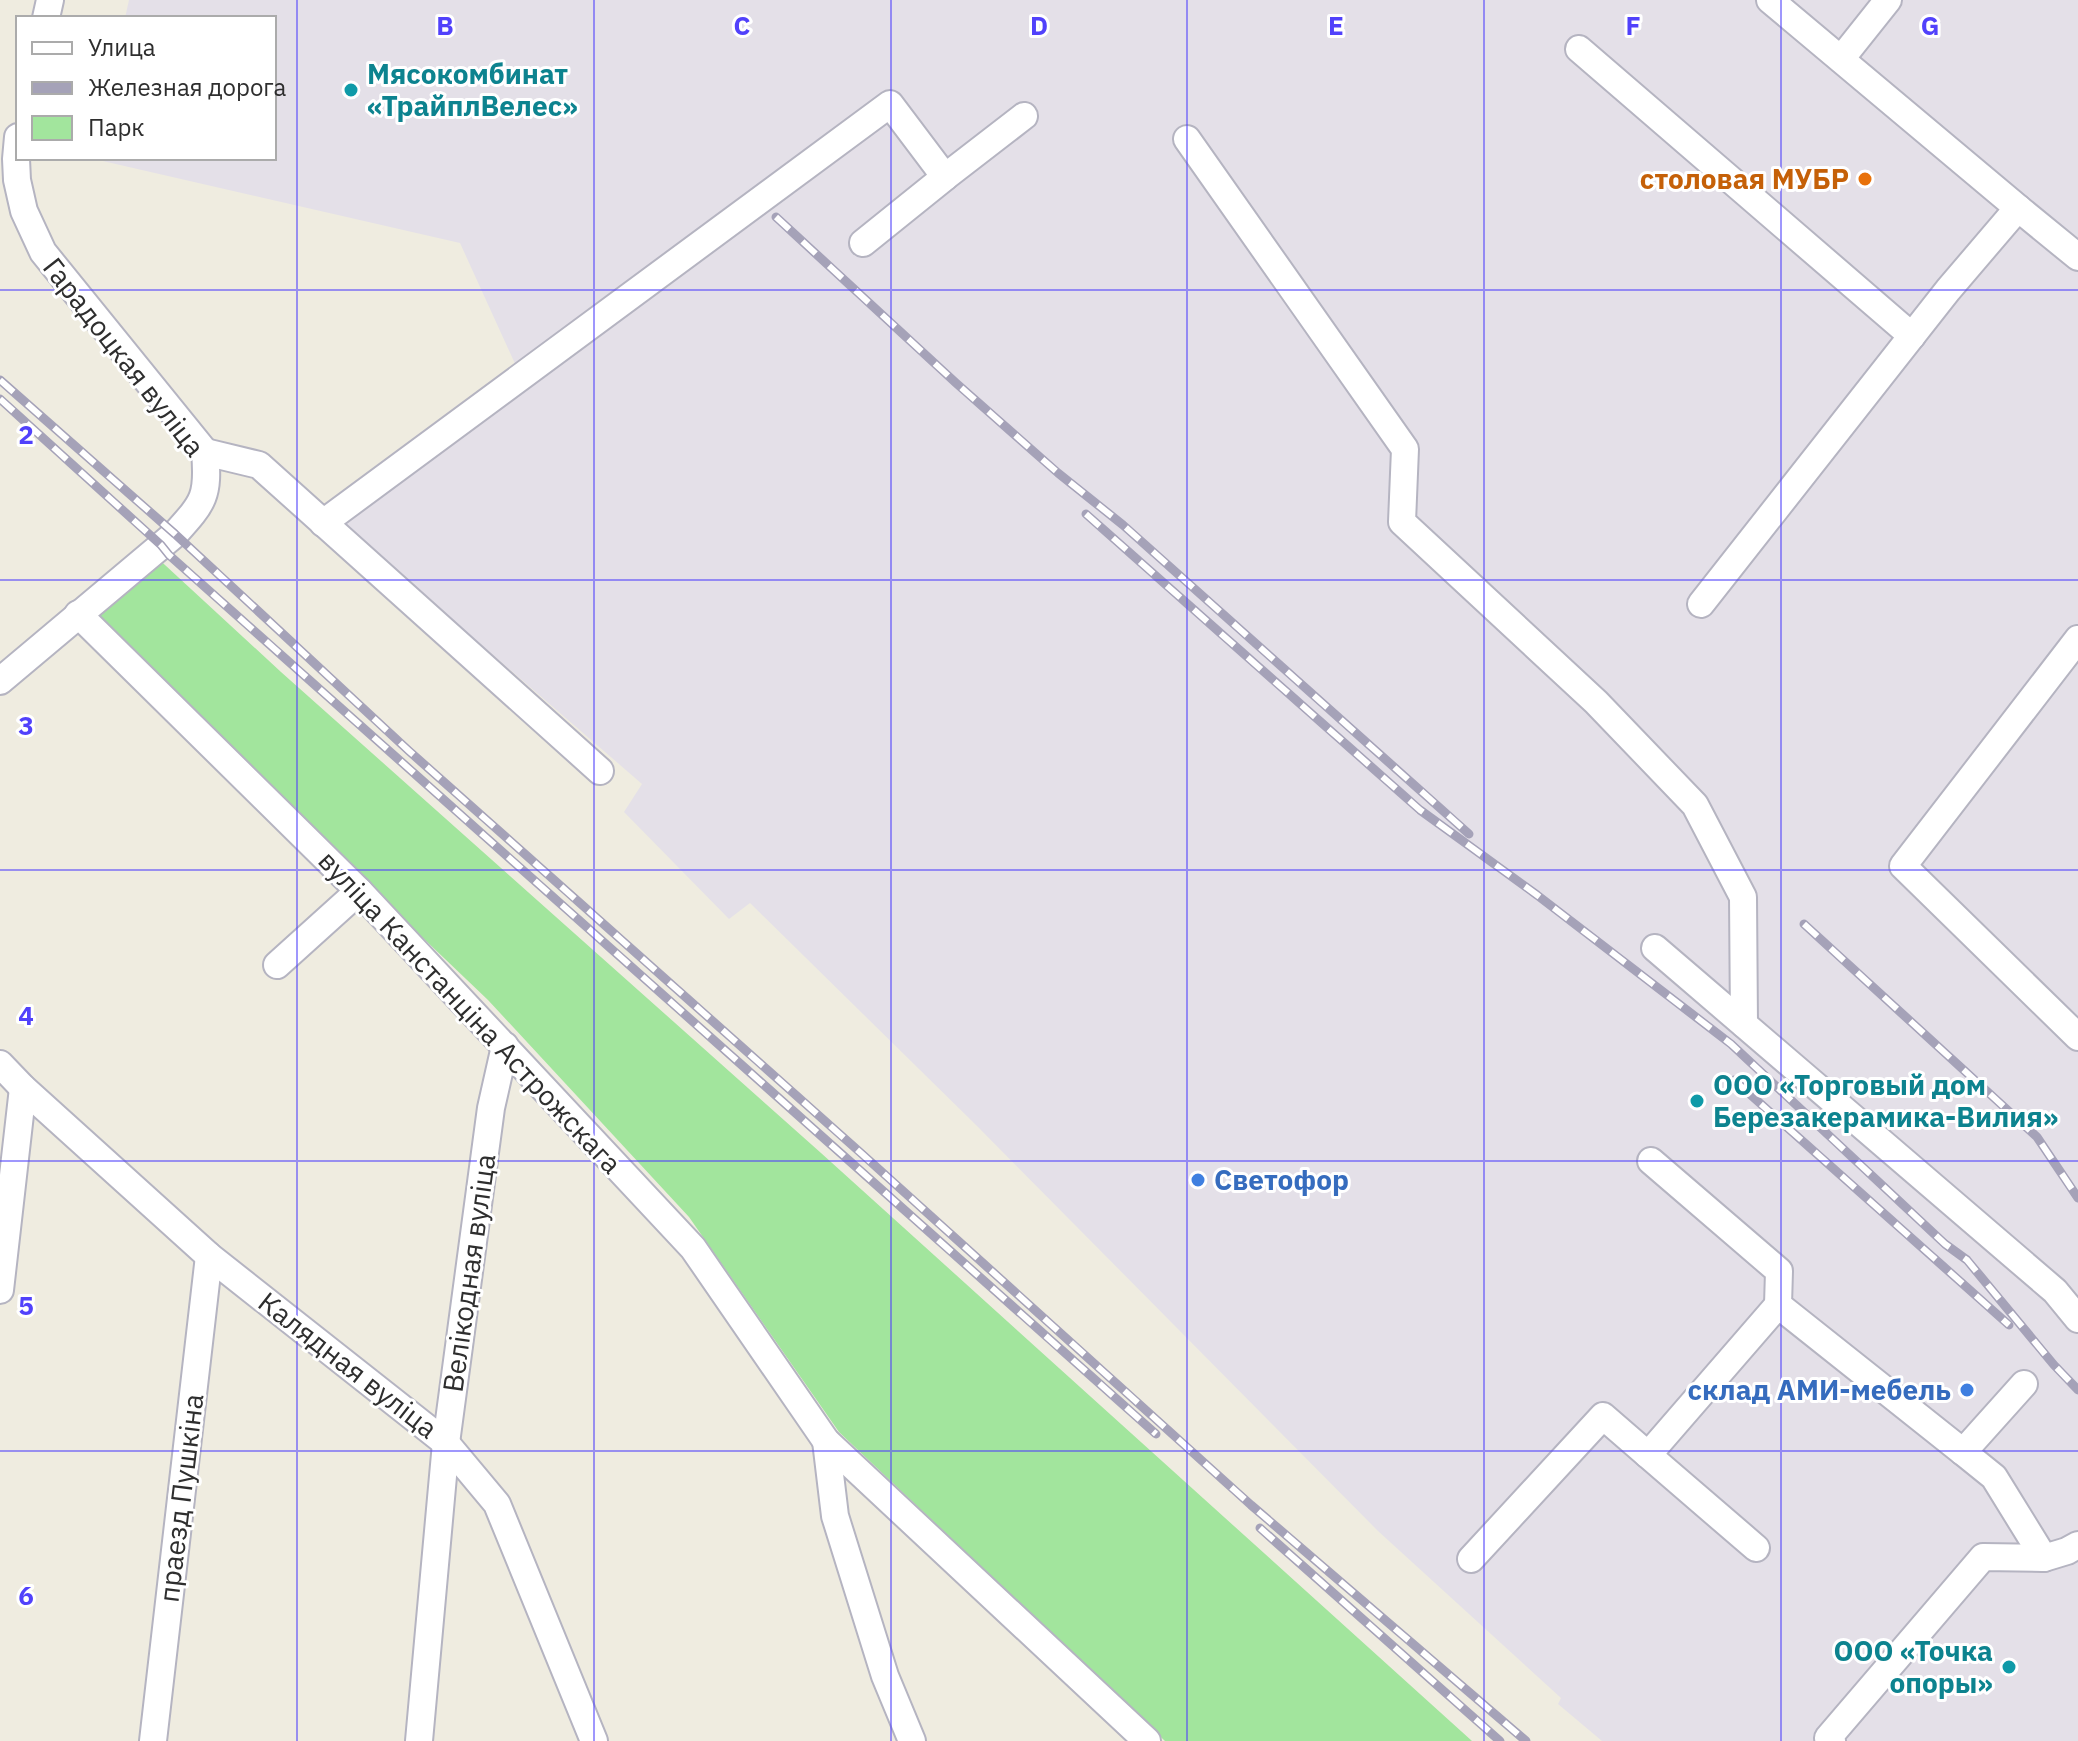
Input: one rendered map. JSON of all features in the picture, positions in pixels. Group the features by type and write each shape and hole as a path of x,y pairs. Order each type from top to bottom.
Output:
{"street":[{"path":"1770,0 2078,257"},
{"path":"1841,59 1888,0"},
{"path":"1579,49 1912,336"},
{"path":"323,523 890,104 945,177"},
{"path":"863,243 1024,116"},
{"path":"1187,139 1405,449 1402,522 1596,702 1695,805 1743,897 1744,1024"},
{"name":"Гарадоцкая вуліца","path":"0,681 175,534 199,507 208,477 205,452 43,252 24,211 16,160"},
{"path":"1701,604 1912,336 2018,208"},
{"path":"205,452 259,465 600,771"},
{"name":"вуліца Канстанціна Астрожскага","path":"78,614 359,891 693,1248 826,1441 1147,1741"},
{"path":"2078,639 1903,866 2078,1037"},
{"path":"277,965 359,891"},
{"path":"1655,948 2055,1291 2078,1319"},
{"name":"Велікодная вуліца","path":"419,1741 446,1443 491,1108 505,1046"},
{"name":"Калядная вуліца","path":"0,1064 209,1256 446,1443 497,1504 594,1741"},
{"path":"0,1290 23,1088"},
{"path":"1648,1455 1778,1305 1779,1271 1651,1161"},
{"name":"праезд Пушкіна","path":"153,1741 209,1256"},
{"path":"1778,1305 1994,1477 2044,1558"},
{"path":"1963,1452 2024,1384"},
{"path":"1471,1559 1603,1416 1756,1548"},
{"name":"вуліца Канстанціна Астрожскага","path":"826,1441 835,1516 885,1676 912,1741"},
{"path":"1832,1741 1828,1738 1983,1557 2044,1558 2078,1545"}],"shaded area":[{"path":"129,0 2078,0 2078,1741 1602,1741 1558,1704 1561,1698 1378,1531 976,1125 750,903 729,919 624,812 642,784 343,525 527,390 460,243 98,160 276,160 276,16 125,16"}],"green space":[{"path":"152,553 1472,1741 1165,1741 839,1432 689,1217 488,1000 206,731 87,606"}],"railway":[{"path":"776,217 956,383 1058,473 1123,525 1469,834"},
{"path":"0,380 175,534 409,751 1251,1505 1526,1741"},
{"path":"0,399 169,555 1156,1434"},
{"path":"1086,514 1420,810 1537,895 1731,1044 1945,1244 1967,1260 2078,1390"},
{"path":"1804,924 2037,1137 2078,1198"},
{"path":"1734,1080 2009,1325"},
{"path":"1260,1528 1500,1741"}],"place":[{"name":"Мясокомбинат «ТрайплВелес»","path":"351,90"},
{"name":"столовая МУБР","path":"1865,179"},
{"name":"ООО «Торговый дом Березакерамика-Вилия»","path":"1697,1101"},
{"name":"Светофор","path":"1198,1180"},
{"name":"склад АМИ-мебель","path":"1967,1390"},
{"name":"ООО «Точка опоры»","path":"2009,1667"}]}
